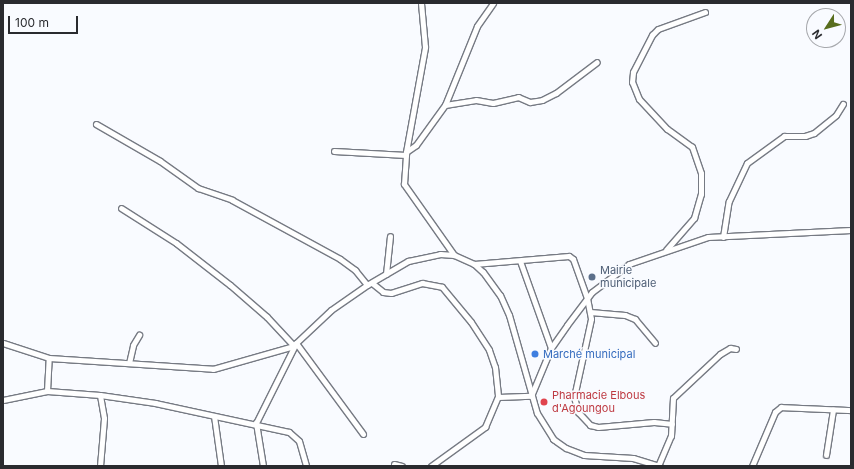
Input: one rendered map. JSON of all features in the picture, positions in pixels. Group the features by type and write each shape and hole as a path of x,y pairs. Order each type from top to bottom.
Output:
{"street":[{"path":"421,3 425,47 406,153 404,184 454,255"},
{"path":"334,151 406,153 416,145 445,105 477,26 493,3"},
{"path":"666,250 694,218 701,194 701,173 692,147 667,130 639,99 632,82 633,72 652,35 658,29 705,12"},
{"path":"445,105 476,100 493,103 518,97 530,102 542,100 556,92 597,62"},
{"path":"723,238 729,201 747,163 784,136 805,136 814,133 836,115 843,104"},
{"path":"96,124 160,161 198,188 232,200 340,259 355,270 369,284 383,292 391,293 422,283 442,287 471,322 489,350 495,367 498,397 485,427 430,466"},
{"path":"121,208 176,243 230,285 267,317 295,344 363,434"},
{"path":"531,396 551,348 587,298 616,272 666,250 698,239 723,238 756,233 851,230"},
{"path":"386,274 390,236"},
{"path":"263,466 256,423 295,344 331,310 369,284 418,258 440,254 454,255 474,264 492,282 509,315 531,396 545,429 566,448 584,455 639,459 659,466 668,443 672,424 673,398 682,387 725,350 736,349"},
{"path":"474,264 520,262 562,255 569,256 573,259 587,298 590,312 574,397 575,406 582,418 590,425 598,427 654,422 672,424"},
{"path":"520,262 551,348"},
{"path":"590,312 625,315 635,319 655,343"},
{"path":"128,363 133,345 139,334"},
{"path":"3,343 49,358 213,369 295,344"},
{"path":"47,391 49,358"},
{"path":"3,400 47,391 100,395 155,403 214,416 256,423 289,432 295,436 304,452 306,466"},
{"path":"100,395 104,418 100,466"},
{"path":"498,397 531,396"},
{"path":"752,466 775,412 781,407 851,410"},
{"path":"826,455 833,410"},
{"path":"214,416 221,466"},
{"path":"394,464 402,466"}],"place":[{"name":"Mairie municipale","path":"592,277"},
{"name":"Marché municipal","path":"535,354"},
{"name":"Pharmacie Elbous d'Agoungou","path":"544,402"}]}
